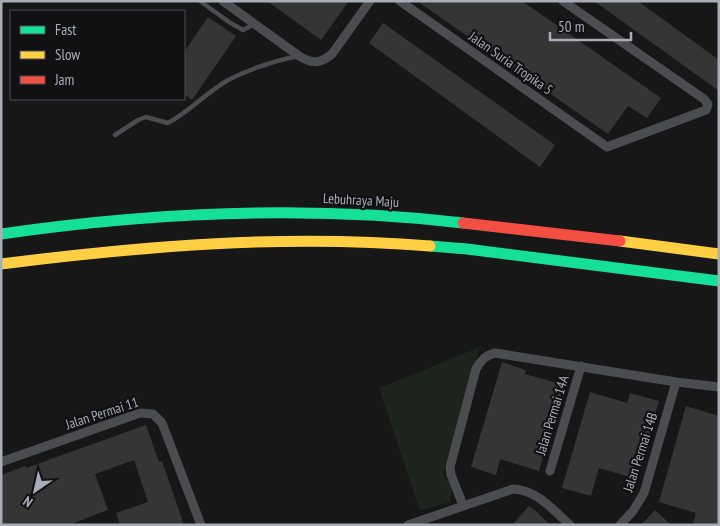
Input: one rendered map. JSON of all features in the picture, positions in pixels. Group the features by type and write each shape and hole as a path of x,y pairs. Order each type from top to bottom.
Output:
{"highway":[{"name":"Lebuhraya Maju","path":"1,234 89,222 168,215 251,212 333,214 417,218 584,236 719,254"},
{"path":"1,264 97,252 190,244 309,241 395,243 467,249 719,281"}],"street":[{"path":"222,1 299,56 309,62 317,63 325,60 332,54 370,1"},
{"name":"Jalan Suria Tropika 5","path":"400,1 607,147 706,110 708,104 704,99 563,1"},
{"path":"463,505 451,475 450,467 476,368 479,362 489,354 495,353 676,382 719,387"},
{"name":"Jalan Permai 14A","path":"550,471 581,366"},
{"name":"Jalan Permai 14B","path":"620,525 644,493 676,382"},
{"name":"Jalan Permai 11","path":"1,462 140,412 153,414 162,423 200,525"},
{"path":"408,525 513,489 524,489 534,493 570,525"}],"lane":[{"path":"200,1 243,30 254,24"},
{"path":"115,135 146,117 168,123 228,81 278,60 299,56"}],"shaded area":[{"path":"480,347 443,472 452,491 450,502 420,511 379,388"}],"building":[{"path":"267,1 349,1 321,40"},
{"path":"417,1 522,1 661,98 647,118 628,106 608,134"},
{"path":"594,1 638,1 719,60 719,91"},
{"path":"208,17 236,36 192,100 185,95 185,51"},
{"path":"383,23 555,145 540,167 369,43"},
{"path":"502,362 526,370 525,374 564,385 539,471 500,459 496,475 471,467"},
{"path":"590,392 627,403 630,393 659,401 637,479 599,468 591,496 562,488"},
{"path":"686,406 719,416 719,525 693,523 696,513 659,502"},
{"path":"146,425 159,462 162,461 184,525 120,525 116,513 148,502 134,460 95,474 108,510 68,525 1,525 1,475 25,466 26,468"},
{"path":"529,506 537,512 550,525 512,525"},
{"path":"655,510 671,525 641,525"}],"traffic: fast":[{"path":"1,234 116,220 232,214 348,214 463,223"},
{"path":"430,246 719,281"}],"traffic: slow":[{"path":"1,264 108,252 215,244 322,241 430,246"},
{"path":"620,241 719,254"}],"traffic: jam":[{"path":"463,223 620,241"}]}
